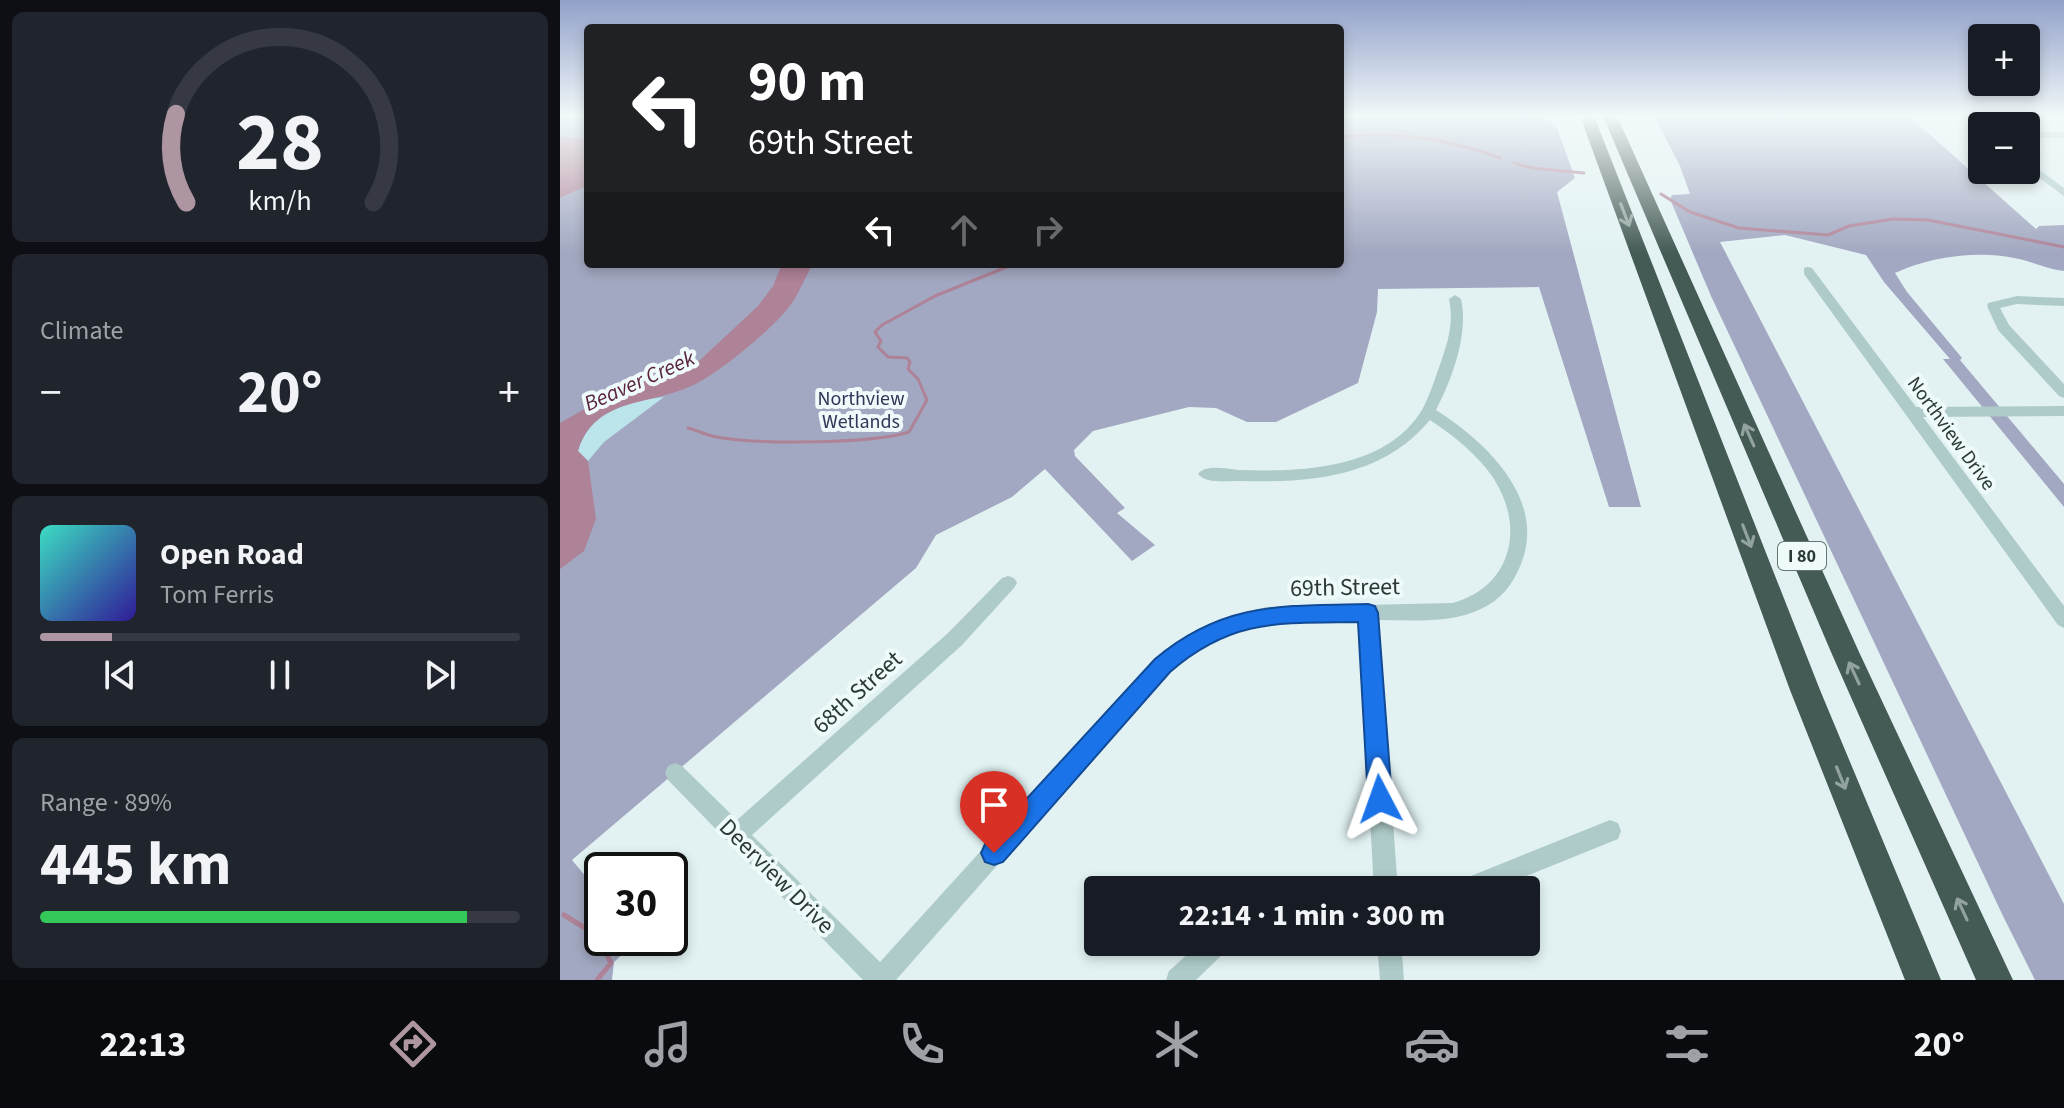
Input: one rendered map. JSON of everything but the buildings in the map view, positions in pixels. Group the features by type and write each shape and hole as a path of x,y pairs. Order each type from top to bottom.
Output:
{"highway":[{"path":"1603,162 1610,176"},
{"name":"I 80","path":"1605,162 1805,690 1923,980"},
{"name":"I 80","path":"1632,162 1845,652 1995,980"}],"street":[{"path":"2040,174 2064,193"},
{"name":"Northview Drive","path":"1808,271 2064,620"},
{"path":"1206,474 1283,476 1347,467 1400,442 1428,412 1461,319 1455,299"},
{"path":"2064,302 2017,300 1993,306 2003,327 2064,393"},
{"path":"1912,412 2064,411"},
{"name":"69th Street","path":"880,980 1153,675 1181,650 1221,627 1254,617 1290,613 1437,612 1470,607 1485,600 1505,581 1518,547 1518,512 1501,477 1473,444 1428,412"},
{"name":"68th Street","path":"736,835 955,639 1008,583"},
{"path":"1368,613 1385,876"},
{"name":"Deerview Drive","path":"675,773 880,980"},
{"path":"1499,876 1610,831"},
{"path":"1178,980 1204,956"},
{"path":"1390,956 1392,980"}],"green space":[{"name":"Northview Wetlands","path":"560,162 584,162 584,268 1344,268 1344,162 1569,162 1575,178 1557,192 1641,507 1609,507 1539,287 1378,289 1377,312 1358,383 1276,422 1247,422 1216,408 1189,407 1093,431 1074,450 1075,456 1125,508 1117,513 1155,545 1132,561 1045,469 1012,497 936,535 916,568 572,860 584,874 584,956 621,956 614,962 612,980 560,980"},
{"path":"1678,162 1960,162 1968,168 1968,184 1985,184 2036,229 2039,226 2064,225 2064,271 2014,258 1969,255 1938,259 1895,273 1962,358 1960,360 2064,484 2064,507 1943,359 1950,359 1884,282 1866,255 1785,235 1720,242 2064,904 2064,980 2035,980 2003,916 1711,296 1670,199 1672,195 1690,194"}],"sand":[{"path":"664,397 604,442 588,461 578,451 591,426 611,411"}],"shaded area":[{"path":"560,162 584,162 584,187 560,198"},
{"path":"780,268 811,268 789,307 756,340 720,369 682,390 612,411 586,433 578,451 588,461 596,519 584,551 560,569 560,423 609,395 699,361 758,306 773,286"}],"waterway":[{"path":"1514,163 1532,168 1584,173"},
{"path":"1661,194 1690,212 1739,228 1828,235 1849,226 1893,219 1928,220 2064,247"},
{"path":"688,428 730,439 782,442 867,439 909,432 927,400 918,379 908,369 910,362 907,358 888,357 878,347 881,341 875,332 882,325 935,296 1004,268"},
{"path":"564,915 598,936 611,963 597,980"}],"route":[{"path":"994,853 1162,666 1181,650 1221,627 1266,615 1368,613 1380,799"}],"water label":[{"name":"Beaver Creek","path":"639,380"}]}
